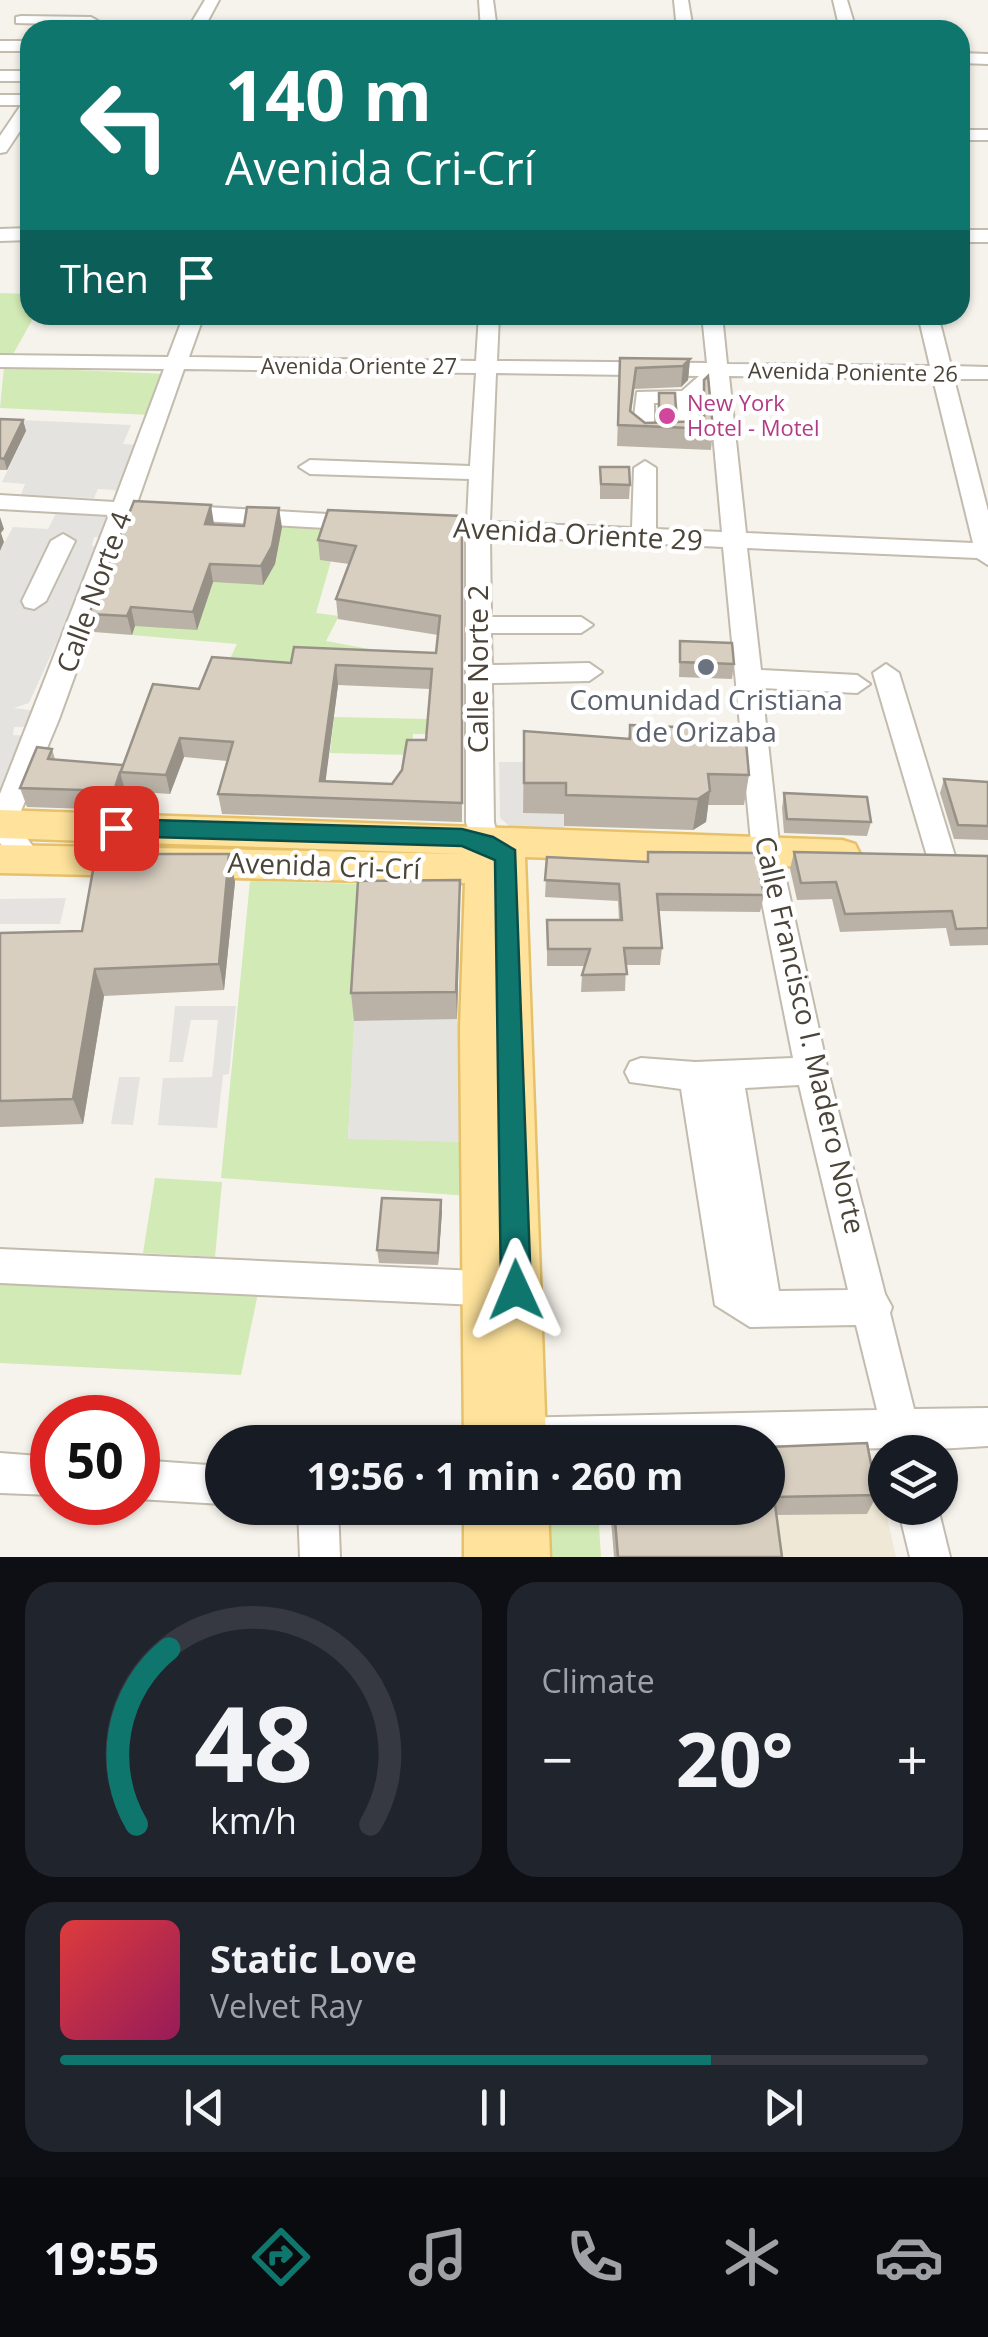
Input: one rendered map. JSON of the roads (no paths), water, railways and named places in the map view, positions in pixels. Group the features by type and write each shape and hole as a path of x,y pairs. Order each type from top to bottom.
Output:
{"main road":[{"name":"Avenida Cri-Crí","path":"0,824 462,838 499,853"},
{"name":"Avenida Cri-Crí","path":"14,859 158,868 499,853 766,852 957,857"},
{"path":"499,853 480,1028 501,1289 504,1425"},
{"path":"489,1525 490,1557"},
{"path":"523,1525 524,1557"}],"street":[{"path":"21,20 92,20"},
{"path":"0,148 14,129"},
{"name":"Calle Norte 4","path":"0,824 46,719 191,325"},
{"name":"Calle Norte 2","path":"489,325 478,529 477,674 480,822 499,853"},
{"name":"Calle Francisco I. Madero Norte","path":"713,325 766,852 812,1071 874,1308 902,1435"},
{"path":"931,325 987,553"},
{"name":"Avenida Oriente 27","path":"0,362 176,367 488,365 718,370"},
{"path":"687,397 718,370"},
{"name":"Avenida Poniente 26","path":"718,370 988,373"},
{"path":"310,466 480,473"},
{"path":"644,537 645,468"},
{"name":"Avenida Oriente 29","path":"0,502 987,553"},
{"path":"27,600 54,543"},
{"path":"478,624 581,625"},
{"path":"477,674 589,672"},
{"path":"886,673 957,857"},
{"path":"746,678 857,684"},
{"path":"0,824 14,859"},
{"path":"641,1072 711,1075 812,1071"},
{"path":"711,1075 728,1293 741,1306 764,1309 874,1308"},
{"path":"0,1266 501,1289"},
{"path":"942,1435 988,1428"},
{"path":"785,1439 868,1440"},
{"path":"0,1473 30,1475"},
{"path":"160,1481 205,1484"},
{"path":"319,1525 320,1557"},
{"path":"922,1525 930,1557"}],"place":[{"name":"New York Hotel - Motel","path":"667,416"},
{"name":"Comunidad Cristiana de Orizaba","path":"706,667"}]}
